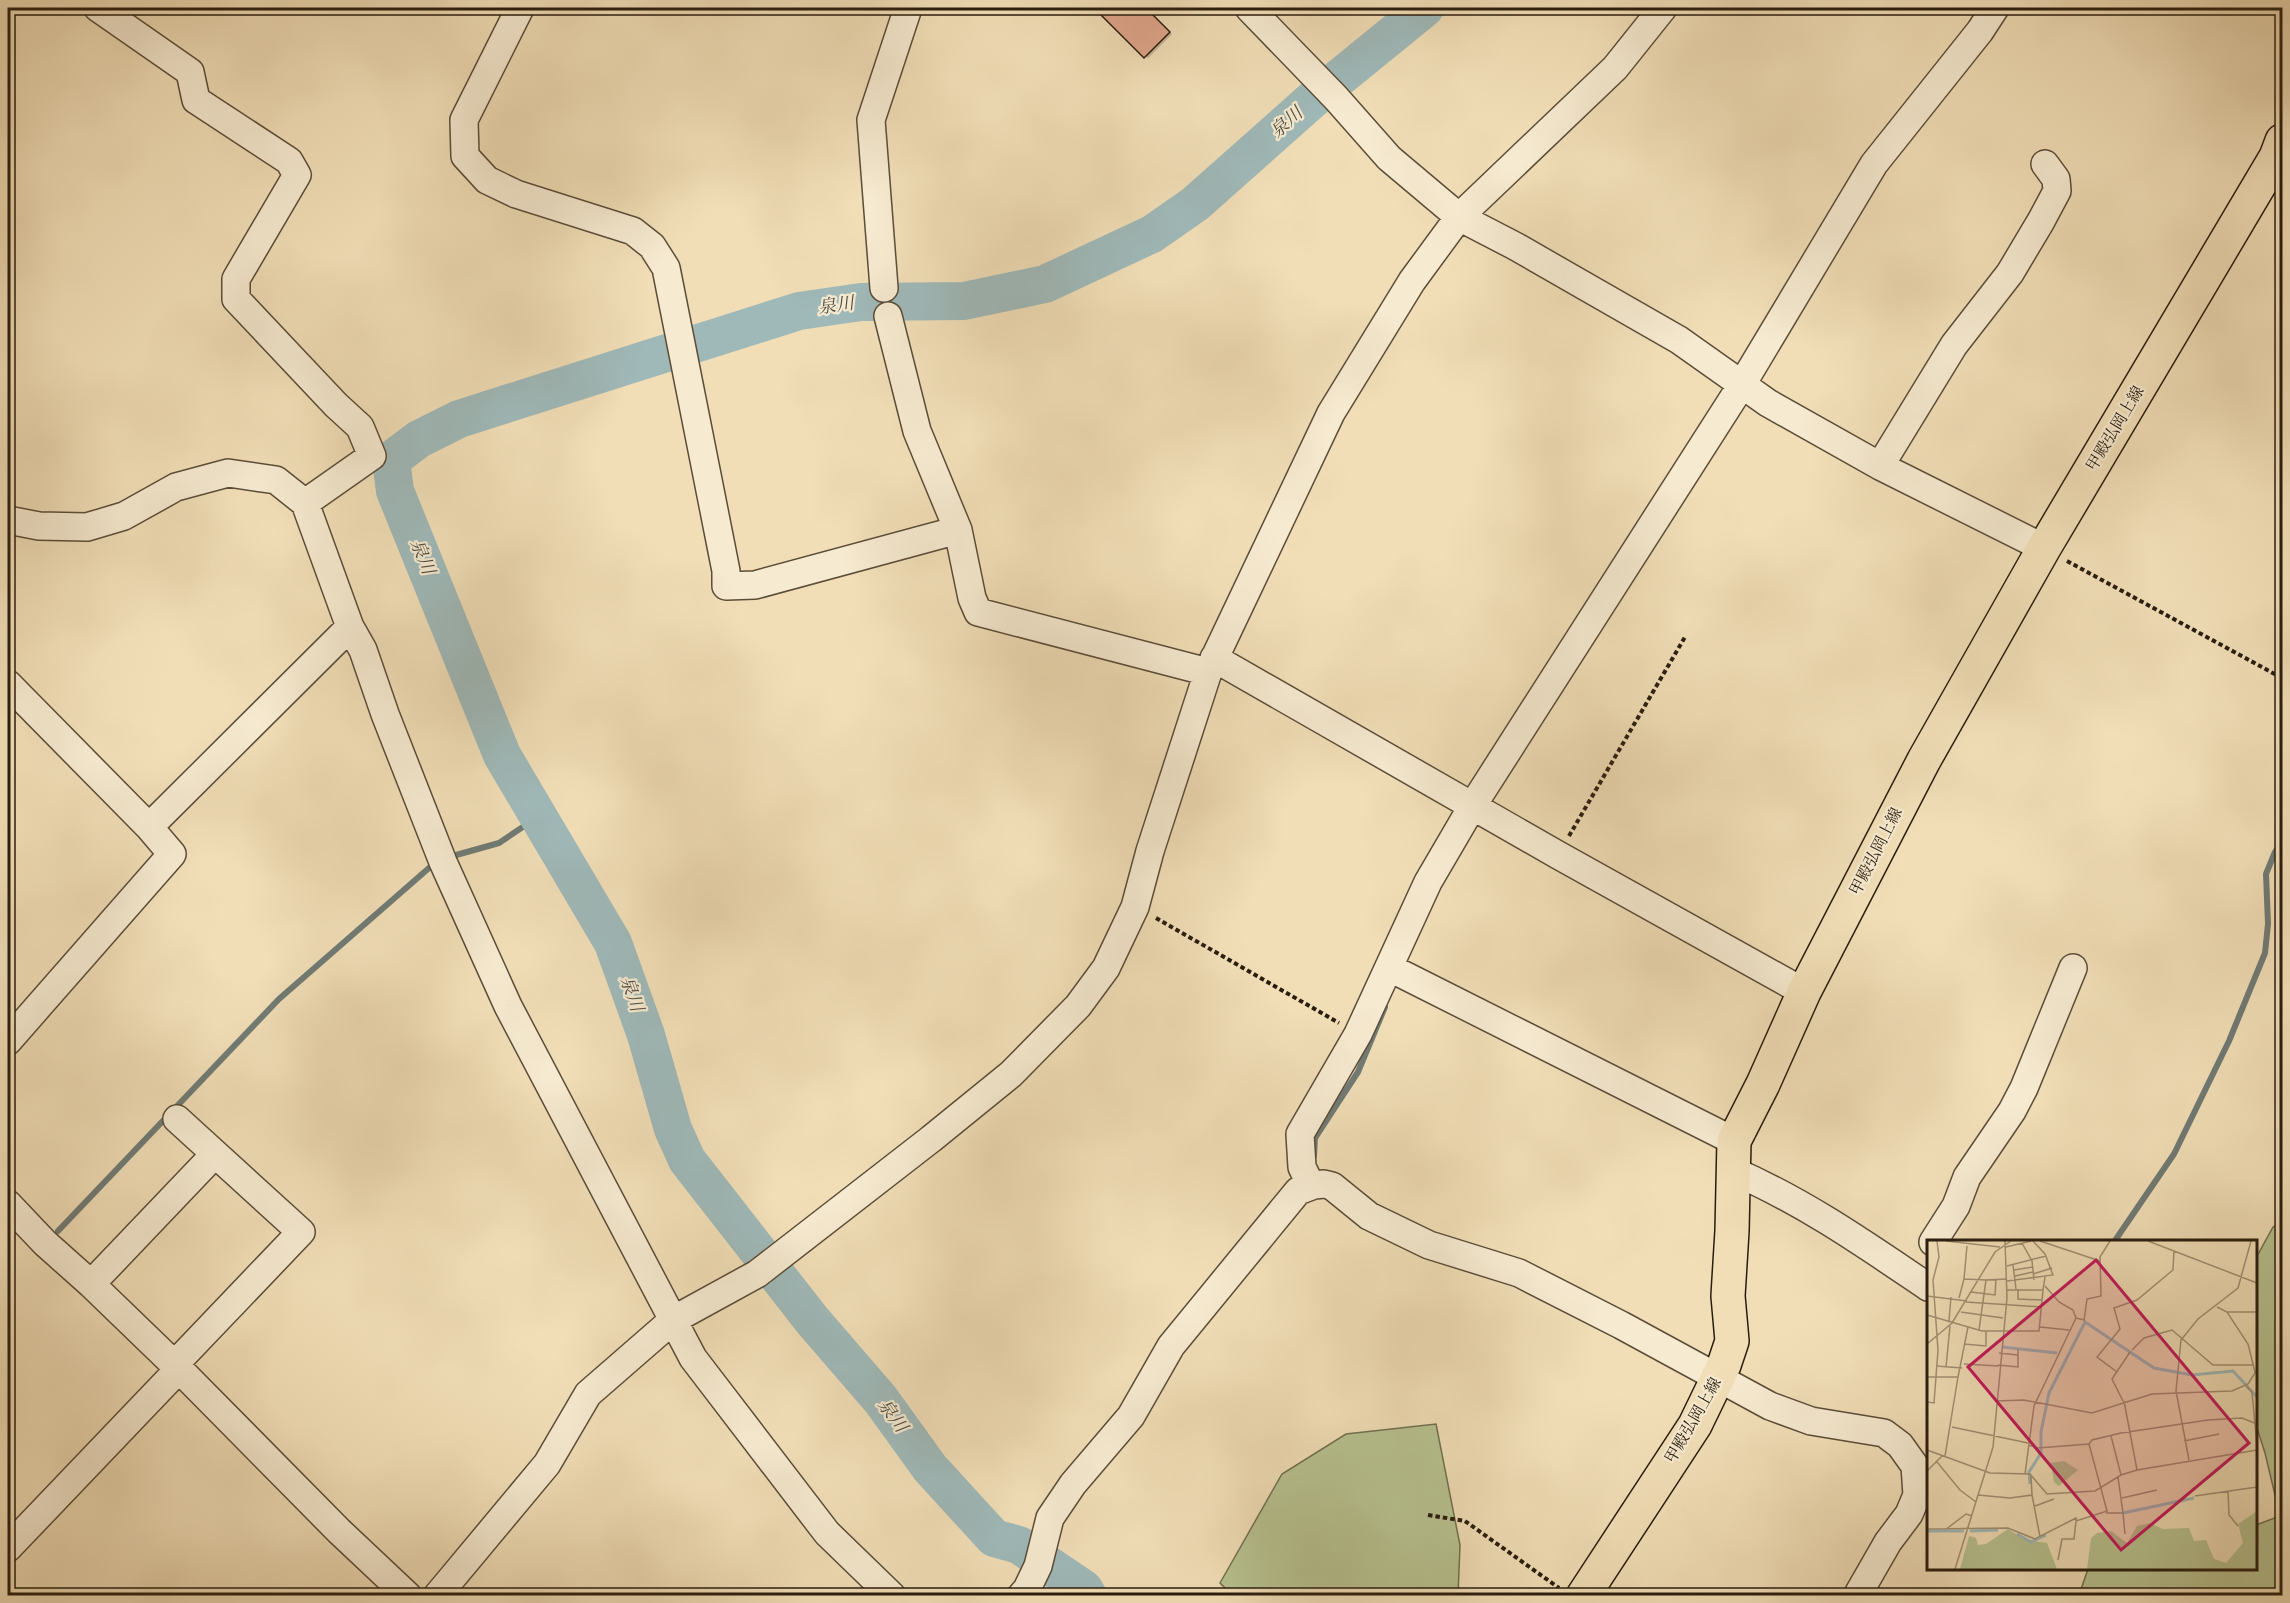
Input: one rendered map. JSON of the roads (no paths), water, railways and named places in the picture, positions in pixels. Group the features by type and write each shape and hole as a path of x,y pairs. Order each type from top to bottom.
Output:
{"main road":[{"name":"甲殿弘岡上線","path":"1572,1592 1695,1425 1715,1386 1732,1341 1728,1296 1734,1156 1804,992 1924,760 2044,548 2270,167 2283,141"}],"street":[{"path":"98,8 190,72 196,100 290,160 297,176 236,279 236,299 336,405 360,427 372,456 305,503"},
{"path":"520,8 464,120 465,156 487,180 516,194 633,231 652,246 666,268 726,571 726,586 755,585 957,531"},
{"path":"884,288 871,120 908,8"},
{"path":"1249,8 1336,98 1389,158 1459,217 1515,246 1679,340 1752,393 1880,466 2044,548"},
{"path":"436,1596 547,1464 588,1394 673,1320 767,1267 1011,1074 1078,1006 1106,968 1136,907 1150,851 1211,665 1331,413 1412,281 1459,217 1615,68 1663,8"},
{"path":"1316,1185 1302,1167 1300,1134 1358,1034 1400,974 1428,882 1482,810 1752,393 1874,164 1980,31 1995,8"},
{"path":"1880,466 1954,345 2010,273 2041,221 2057,191 2056,179 2045,164"},
{"path":"888,316 917,431 957,531 972,598 978,612 1211,665 1482,810 1804,992"},
{"path":"8,520 39,526 87,527 124,516 176,487 228,473 276,480 305,503 350,627 363,650 385,714 441,858 508,1006 693,1358 827,1533 892,1596"},
{"path":"149,827 350,627"},
{"path":"8,1041 172,854 149,827 9,690"},
{"path":"1934,1240 1956,1206 1967,1177 2012,1111 2024,1088 2073,968"},
{"path":"1400,974 1734,1156 1760,1182 1826,1219 1920,1281 1927,1255"},
{"path":"8,1548 301,1232 177,1119"},
{"path":"91,1284 214,1155"},
{"path":"1021,1596 1027,1589 1040,1558 1050,1518 1073,1484 1131,1416 1171,1346 1298,1191 1316,1185 1332,1185 1369,1216 1429,1245 1519,1273 1715,1386 1811,1420 1884,1433 1900,1445 1916,1466 1923,1489 1888,1542 1857,1596"},
{"path":"8,1204 45,1243 177,1367 339,1531 408,1596"}],"waterway":[{"name":"泉川","path":"1088,1596 1084,1589 1019,1545 994,1538 930,1468 881,1400 812,1320 687,1160 673,1129 646,1035 613,943 502,755 395,491 391,460 419,439 459,419 799,311 861,302 964,301 1045,284 1152,234 1195,204 1312,100 1425,8"},
{"path":"449,857 499,843 539,816"},
{"path":"2115,1240 2174,1154 2229,1041 2265,953 2268,924 2266,874 2282,842"},
{"path":"58,1231 279,999 437,861"},
{"path":"1314,1156 1315,1138 1358,1072 1385,1007"}]}
